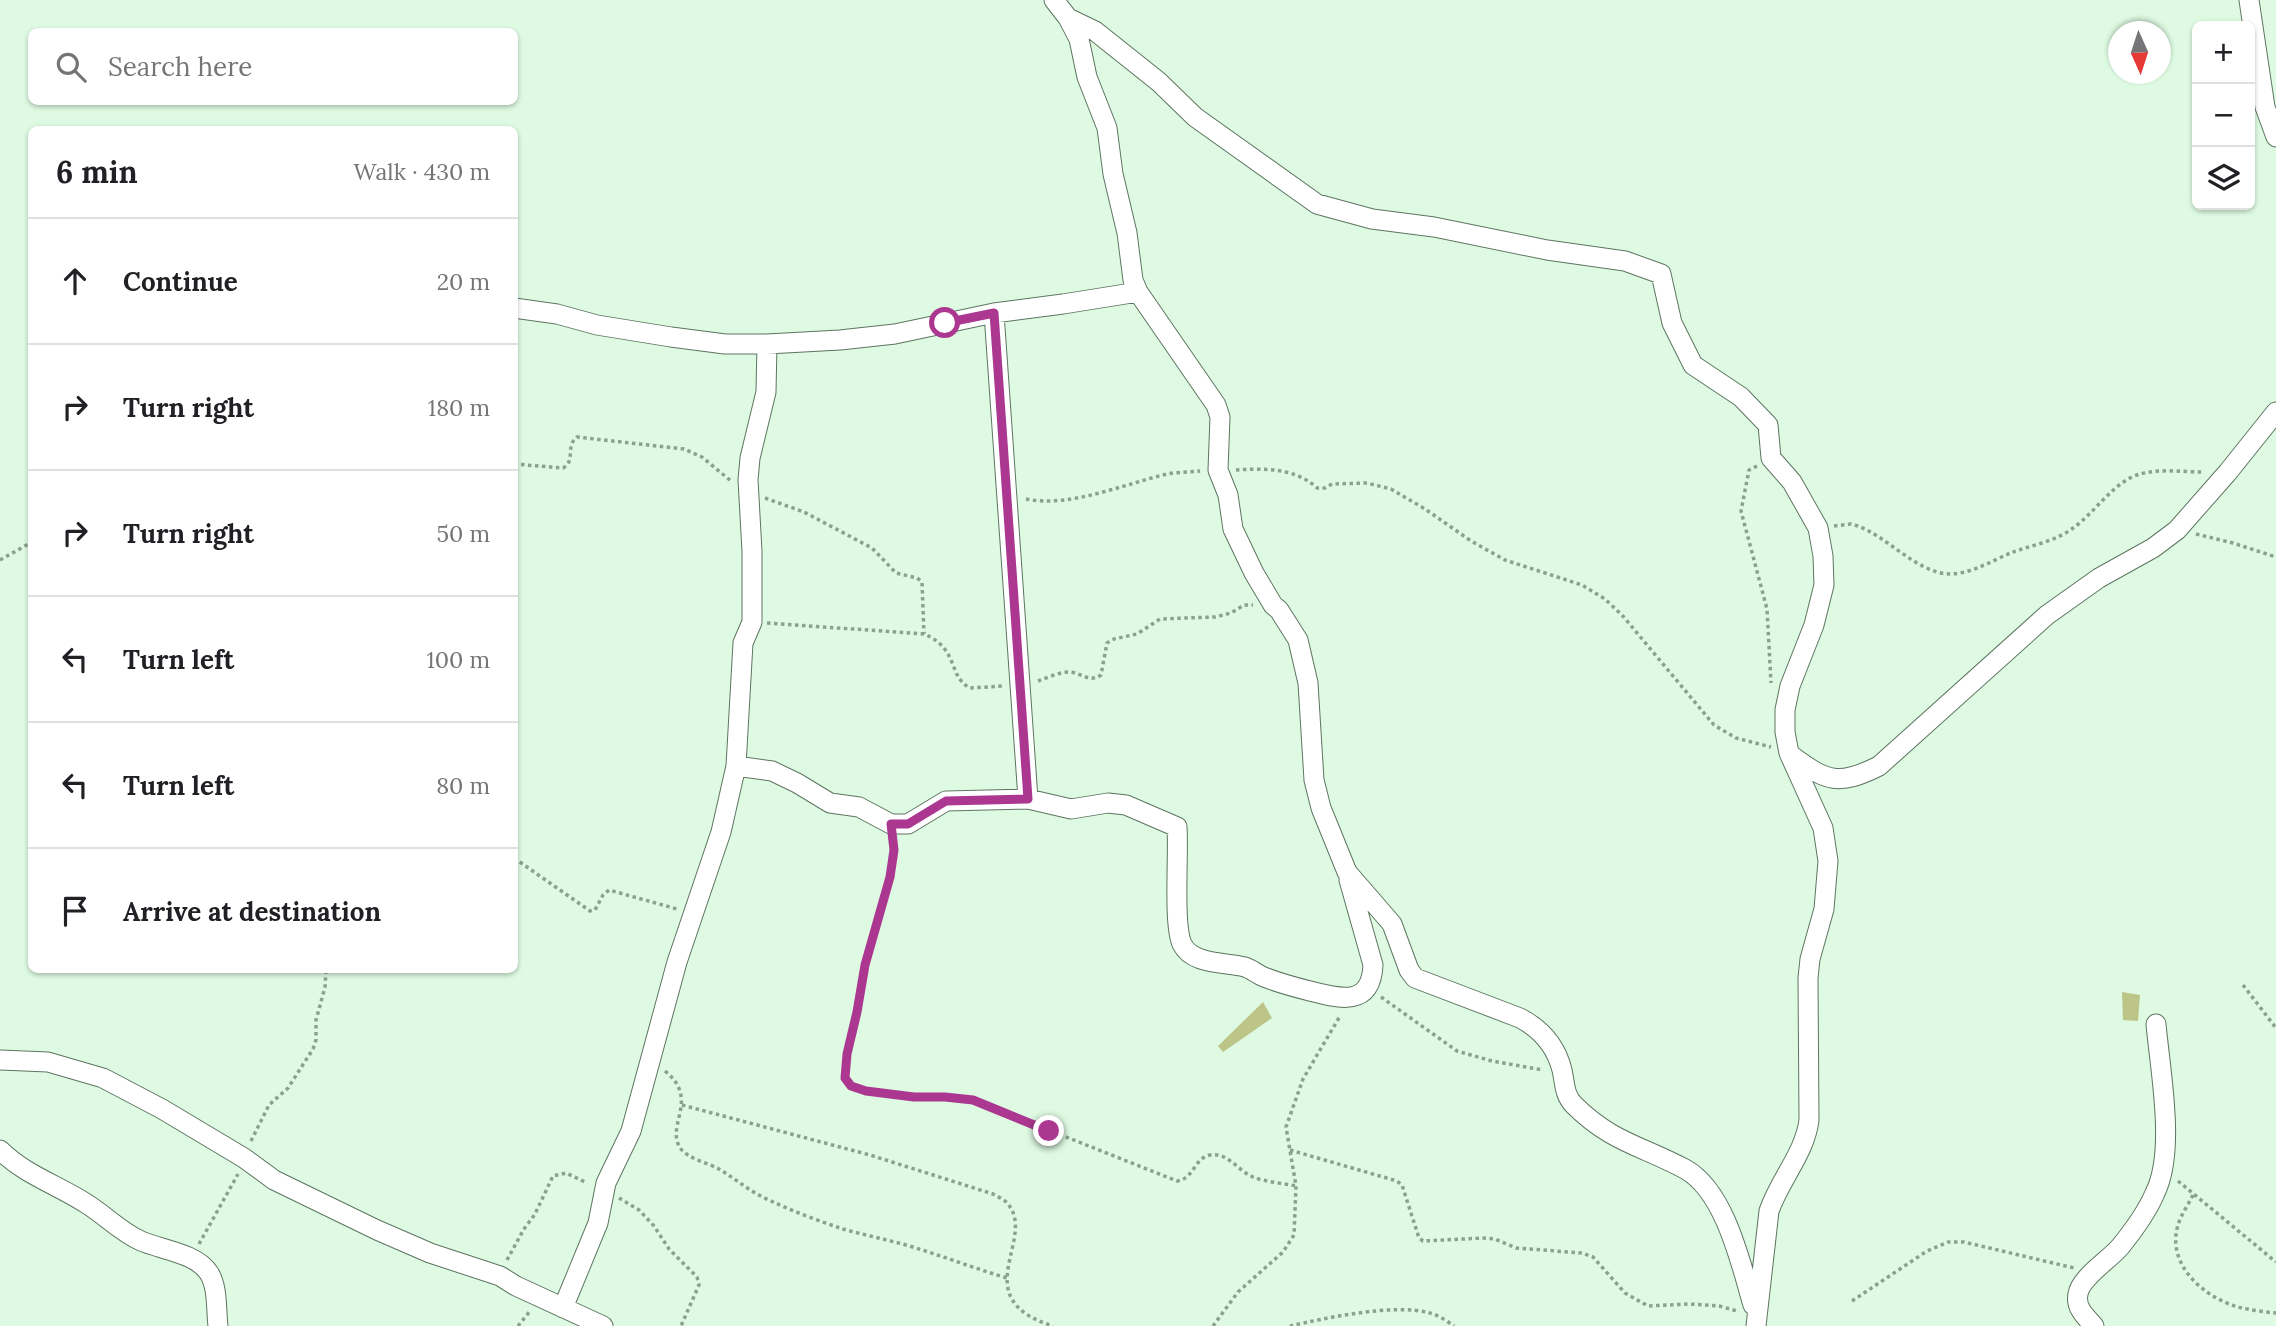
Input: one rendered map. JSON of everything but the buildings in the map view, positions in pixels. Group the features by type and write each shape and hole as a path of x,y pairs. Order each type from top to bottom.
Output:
{"street":[{"path":"736,766 772,771 831,803 859,807 891,824 908,824 946,801 1028,799 1071,809 1108,803 1126,805 1177,827 1178,919 1181,943 1187,951 1214,964 1245,967 1286,985 1332,997 1349,999 1368,988 1373,976 1371,955 1347,872 1321,808 1314,780 1308,683 1298,640 1254,573 1233,528 1228,495 1218,470 1220,417 1216,405 1138,292 1133,280 1107,128 1087,77 1079,39 1054,0"},
{"path":"2249,0 2265,107 2276,137"},
{"path":"1068,18 1095,31 1159,82 1195,117 1317,204 1372,219 1434,227 1547,250 1625,261 1661,274 1672,323 1693,365 1741,397 1768,425 1771,458 1791,482 1818,528 1823,556 1824,585 1814,625 1790,686 1785,710 1785,732 1789,753 1823,828 1828,861 1824,909 1810,959 1808,978 1807,1135 1769,1211 1756,1321"},
{"path":"518,309 671,337 725,344 767,344 840,341 895,334 994,313 1138,292"},
{"path":"994,313 1028,799"},
{"path":"563,1308 598,1223 606,1183 631,1131 693,914 721,832 736,766 743,643 752,622 748,480 750,458 766,392 767,344"},
{"path":"1789,753 1816,774 1826,778 1841,780 1858,777 1879,766 2048,615 2099,578 2153,548 2176,530 2228,472 2276,412"},
{"path":"1347,872 1392,924 1409,970 1415,978 1535,1026 1544,1034 1557,1055 1564,1086 1572,1103 1605,1131 1686,1169 1707,1189 1738,1252 1756,1321"},
{"path":"2094,1326 2078,1304 2078,1293 2083,1282 2120,1247 2150,1203 2160,1183 2165,1127 2156,1024"},
{"path":"0,1060 48,1062 103,1078 162,1109 244,1158 274,1180 377,1230 430,1253 500,1276 603,1326"},
{"path":"0,1150 28,1173 72,1194 130,1234 201,1265 210,1274 215,1285 218,1326"}],"path":[{"path":"1771,458 1749,470 1742,494 1741,510 1767,609 1771,695"},
{"path":"1007,495 1040,502 1117,488 1170,473 1263,468 1283,471 1311,482 1317,488 1332,484 1367,483 1391,489 1505,560 1582,585 1605,600 1622,615 1714,725 1736,738 1789,753"},
{"path":"1818,528 1851,524 1858,526 1935,572 1953,573 1971,570 2071,530 2130,478 2161,471 2228,472"},
{"path":"2176,530 2233,543 2276,557"},
{"path":"0,560 28,544"},
{"path":"752,622 924,634 938,640 946,648 959,678 970,688 1020,686 1073,672 1090,679 1098,678 1101,675 1107,643 1137,634 1160,619 1215,617 1231,614 1244,605 1273,605"},
{"path":"891,824 894,850 890,877 870,943 847,1054 845,1078 851,1086 884,1094 973,1100 1177,1181 1188,1176 1200,1159 1214,1155 1224,1157 1254,1178 1296,1186"},
{"path":"518,861 590,911 595,910 608,890 693,914"},
{"path":"190,1259 239,1173 269,1105 288,1088 313,1049 326,973"},
{"path":"2243,985 2276,1028"},
{"path":"1368,988 1457,1051 1492,1061 1563,1073"},
{"path":"1213,1326 1238,1292 1283,1252 1294,1236 1296,1186 1286,1127 1303,1079 1349,999"},
{"path":"650,1059 678,1083 682,1105 677,1129 681,1148 718,1168 743,1187 770,1201 843,1229 902,1244 1007,1278"},
{"path":"682,1105 870,1155 993,1194 1007,1202 1014,1217 1007,1286 1013,1301 1026,1314 1053,1326"},
{"path":"1290,1150 1398,1181 1402,1185 1419,1237 1423,1241 1483,1238 1516,1248 1582,1253 1593,1257 1625,1293 1648,1306 1719,1306 1756,1321"},
{"path":"2163,1164 2193,1195 2276,1262"},
{"path":"500,1276 512,1248 535,1214 554,1176 566,1173 586,1182 606,1183 614,1195 639,1210 654,1226 669,1249 698,1278 699,1285 681,1326"},
{"path":"2193,1195 2178,1223 2176,1237 2178,1259 2187,1274 2211,1295 2237,1307 2276,1313"},
{"path":"1852,1301 1927,1251 1948,1242 1964,1242 2093,1273"},
{"path":"1290,1326 1325,1318 1413,1310 1432,1313 1454,1326"}],"route":[{"path":"945,323 994,313 1028,799 946,801 908,824 891,824 894,850 890,877 865,965 845,1065 845,1078 851,1086 866,1091 973,1100 1049,1131"}]}
